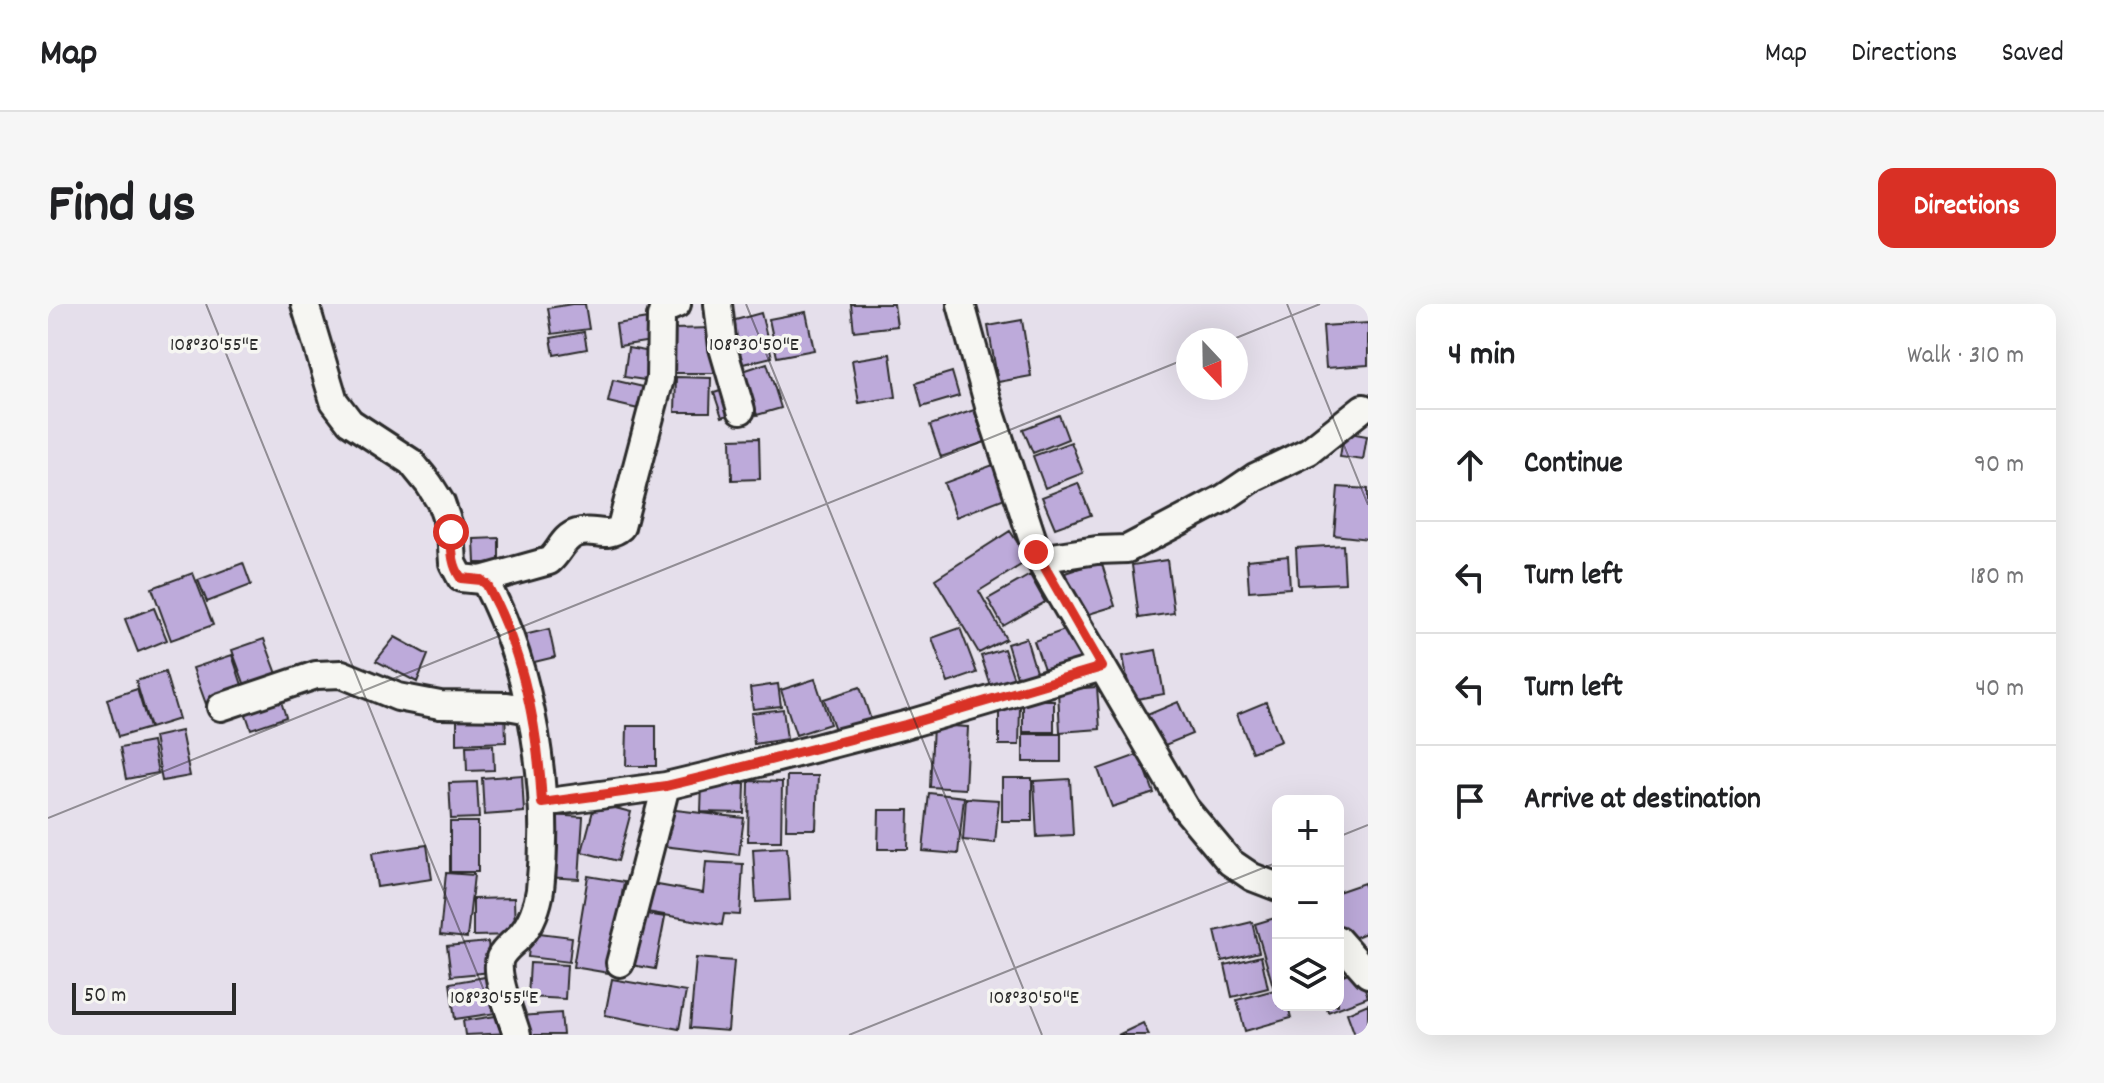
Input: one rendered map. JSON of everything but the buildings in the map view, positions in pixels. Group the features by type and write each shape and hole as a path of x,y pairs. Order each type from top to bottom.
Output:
{"street":[{"path":"305,304 334,401 350,422 411,462 441,503 451,532 456,571 461,578 481,580 549,561 567,537 575,533 583,531 607,535 621,527 660,379 661,317 663,310 677,304"},
{"path":"718,304 723,348 741,410"},
{"path":"961,304 990,410 1039,559 1185,808 1230,862 1252,877 1272,885"},
{"path":"1039,559 1127,549 1224,498 1255,477 1309,451 1363,408"},
{"path":"481,580 491,591 524,678 540,763 539,892 525,931 504,952 499,966 517,1035"},
{"path":"542,803 666,786 905,725 1102,667"},
{"path":"221,707 316,675 342,674 412,700 440,705 507,706 530,710"},
{"path":"620,963 666,786"},
{"path":"1344,947 1368,974"}],"route":[{"path":"451,532 456,571 461,578 481,580 491,591 524,678 540,763 542,803 666,786 716,774 905,725 1102,667 1036,552"}]}
